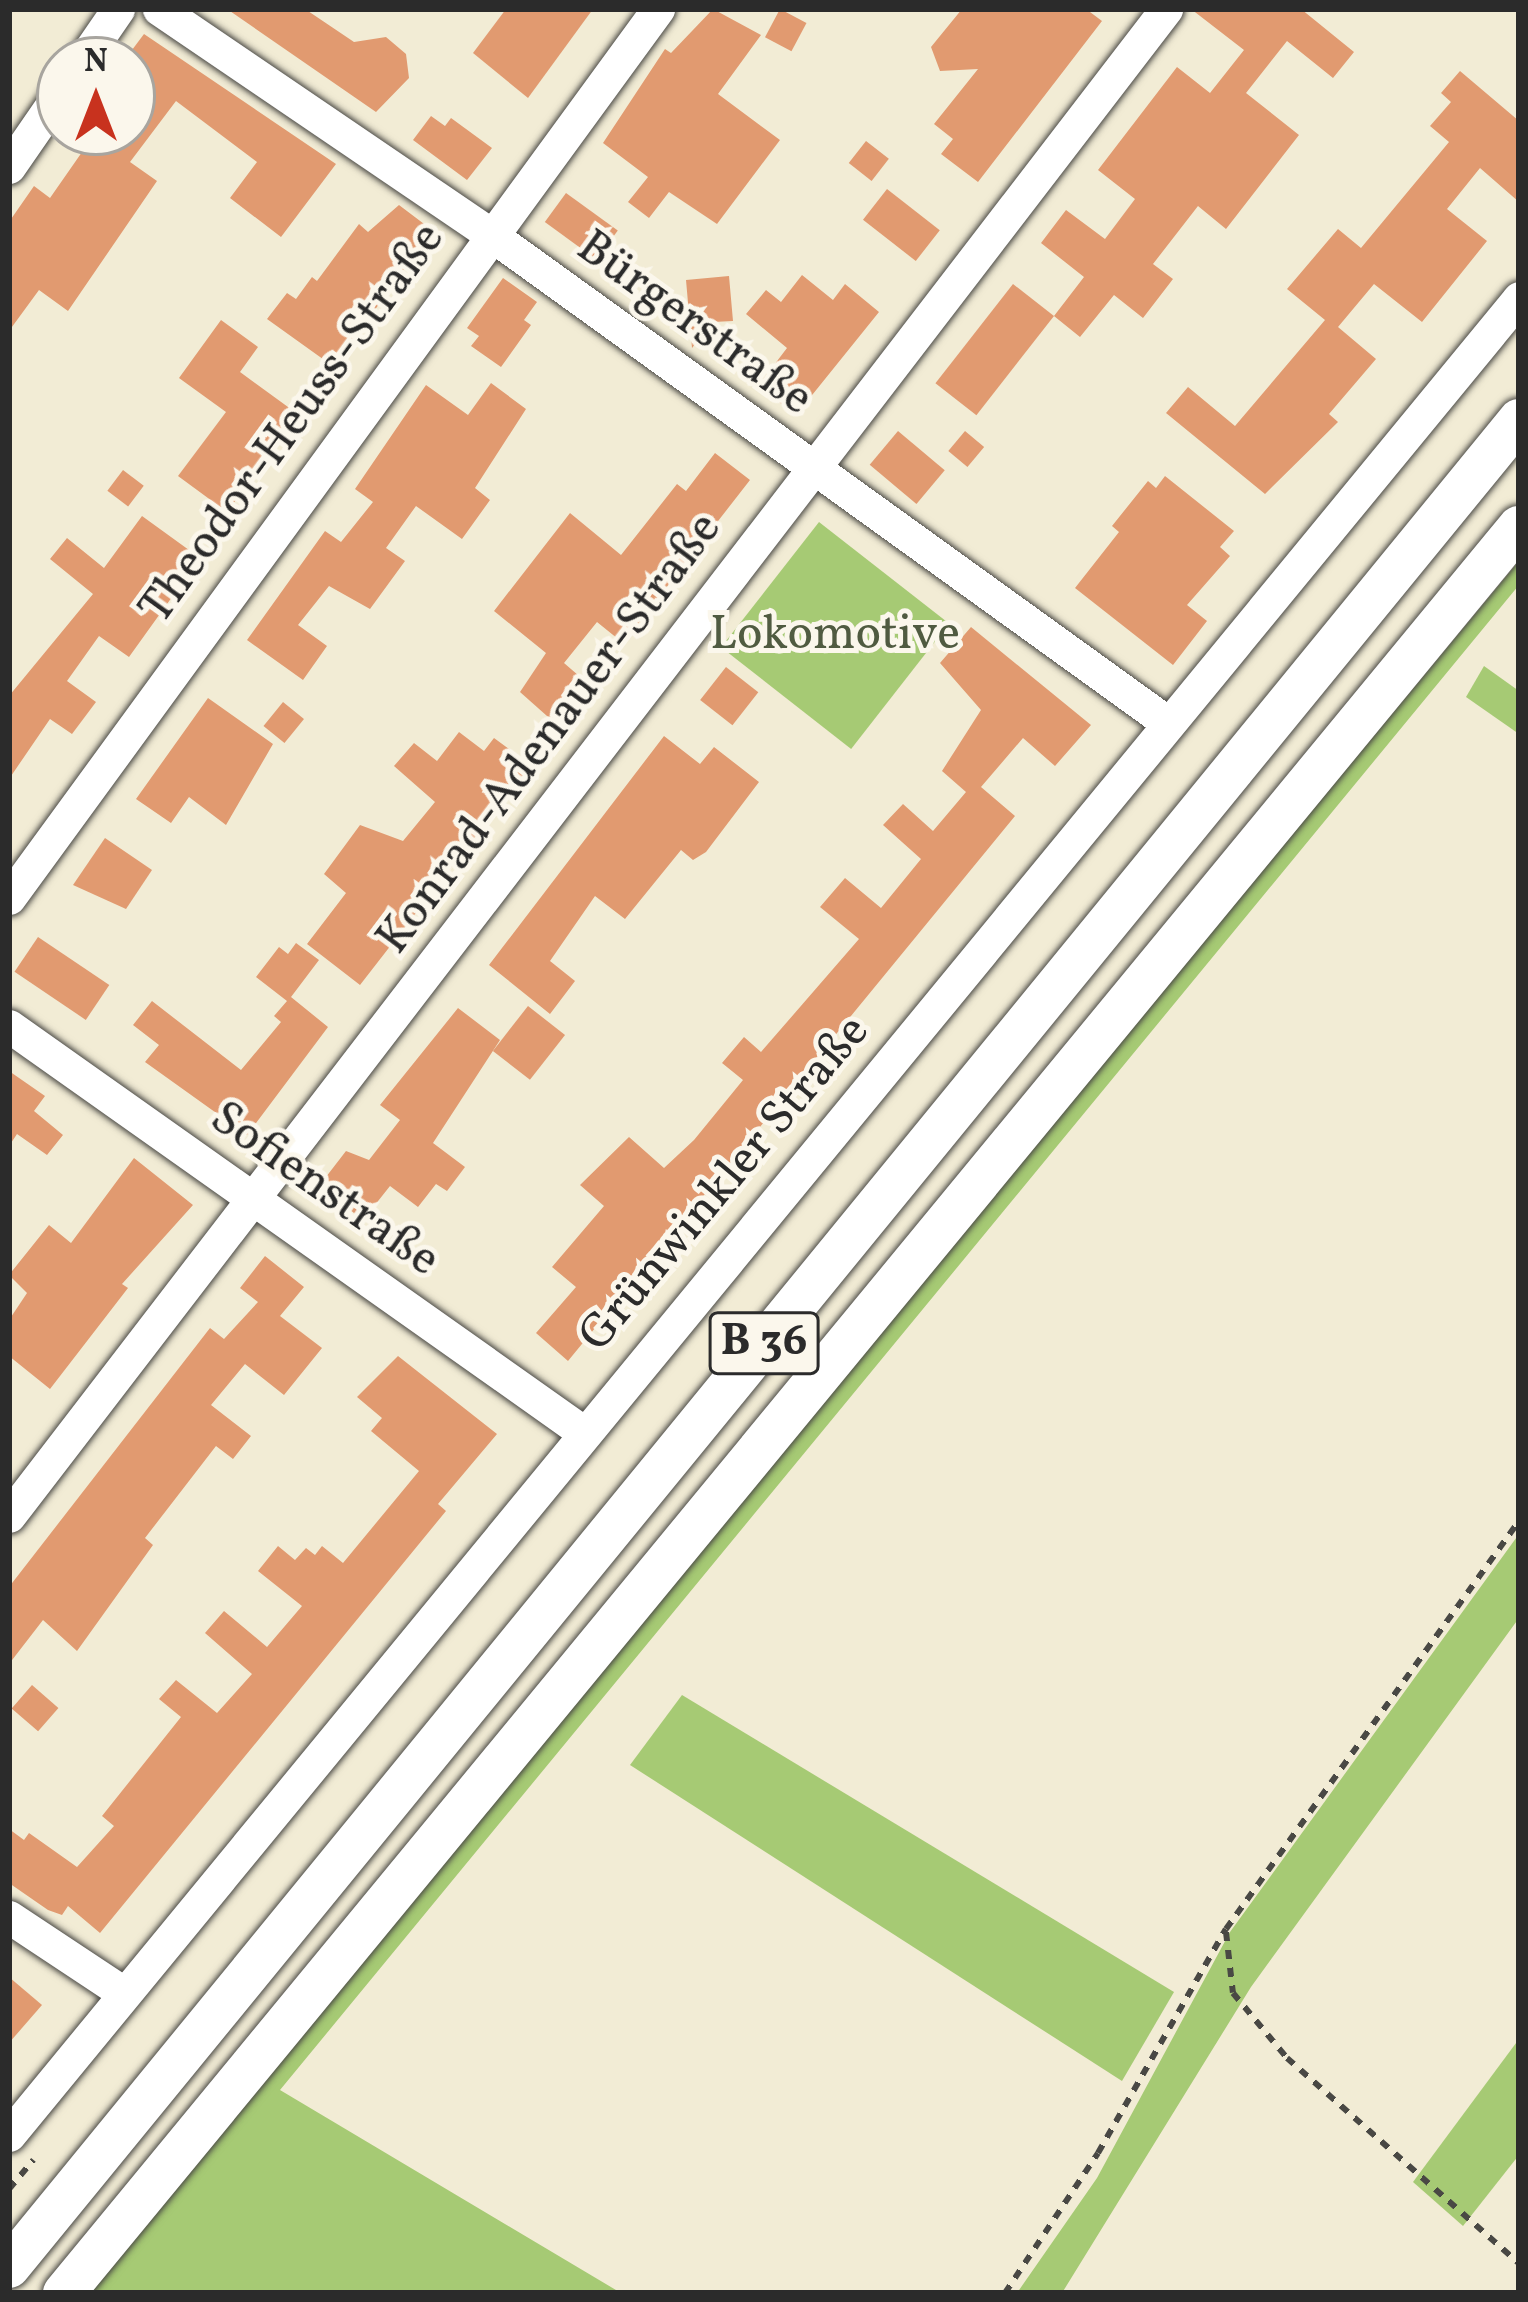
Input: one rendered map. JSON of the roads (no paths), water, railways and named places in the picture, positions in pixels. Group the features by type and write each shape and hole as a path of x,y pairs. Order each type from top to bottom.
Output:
{"main road":[{"name":"B 36","path":"9,2267 1519,420"},
{"name":"B 36","path":"64,2293 1519,527"}],"street":[{"path":"99,36 118,9"},
{"name":"Bürgerstraße","path":"159,9 490,234 1168,724"},
{"name":"Theodor-Heuss-Straße","path":"9,898 658,9"},
{"name":"Konrad-Adenauer-Straße","path":"9,1516 1166,9"},
{"path":"9,167 36,128"},
{"name":"Grünwinkler Straße","path":"9,2135 1519,298"},
{"name":"Sofienstraße","path":"9,1026 583,1432"},
{"path":"9,1917 124,1993"}],"park label":[{"name":"Lokomotive","path":"835,636"}]}
